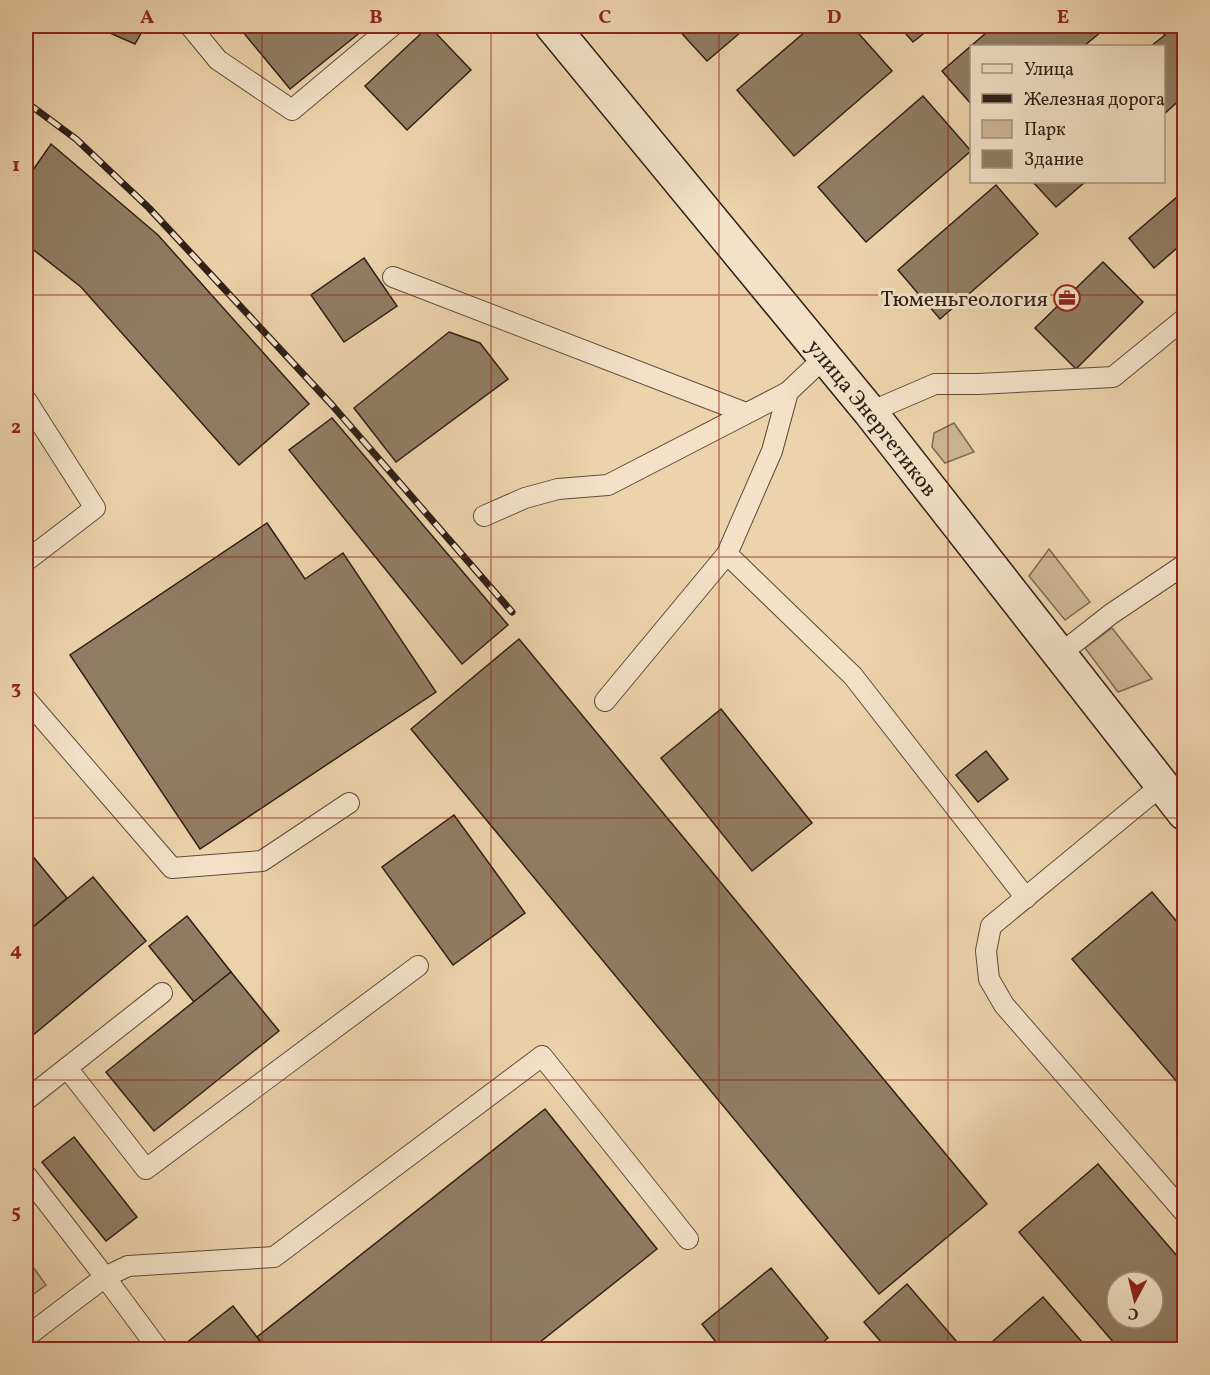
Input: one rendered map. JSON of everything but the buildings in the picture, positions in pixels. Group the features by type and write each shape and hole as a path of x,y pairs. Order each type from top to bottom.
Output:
{"street":[{"name":"улица Энергетиков","path":"552,26 870,412 1185,813"}],"lane":[{"path":"190,26 218,60 292,110 392,26"},
{"path":"393,278 746,413"},
{"path":"870,412 935,384 1113,377 1185,319"},
{"path":"484,516 525,498 558,489 608,485 788,392 825,357"},
{"path":"605,701 727,554 772,451 788,392"},
{"path":"26,400 95,508 26,561"},
{"path":"727,554 853,676 1026,898"},
{"path":"1060,654 1111,614 1185,565"},
{"path":"26,699 172,868 262,861 349,802"},
{"path":"1162,785 991,926 986,951 989,979 1004,1005 1185,1212"},
{"path":"67,1068 146,1169 418,966"},
{"path":"26,1100 162,993"},
{"path":"26,1337 105,1277 128,1266 274,1257 542,1056 688,1239"},
{"path":"26,1175 159,1350"}],"green space":[{"path":"954,423 974,452 945,463 932,447 934,433"},
{"path":"1049,549 1090,602 1065,620 1029,576"},
{"path":"1112,628 1152,679 1118,692 1085,648"},
{"path":"26,1257 46,1285 31,1296 26,1295"}],"railway":[{"path":"26,102 76,139 149,208 332,405 512,612"}],"place":[{"name":"Тюменьгеология","path":"1067,298"}]}
